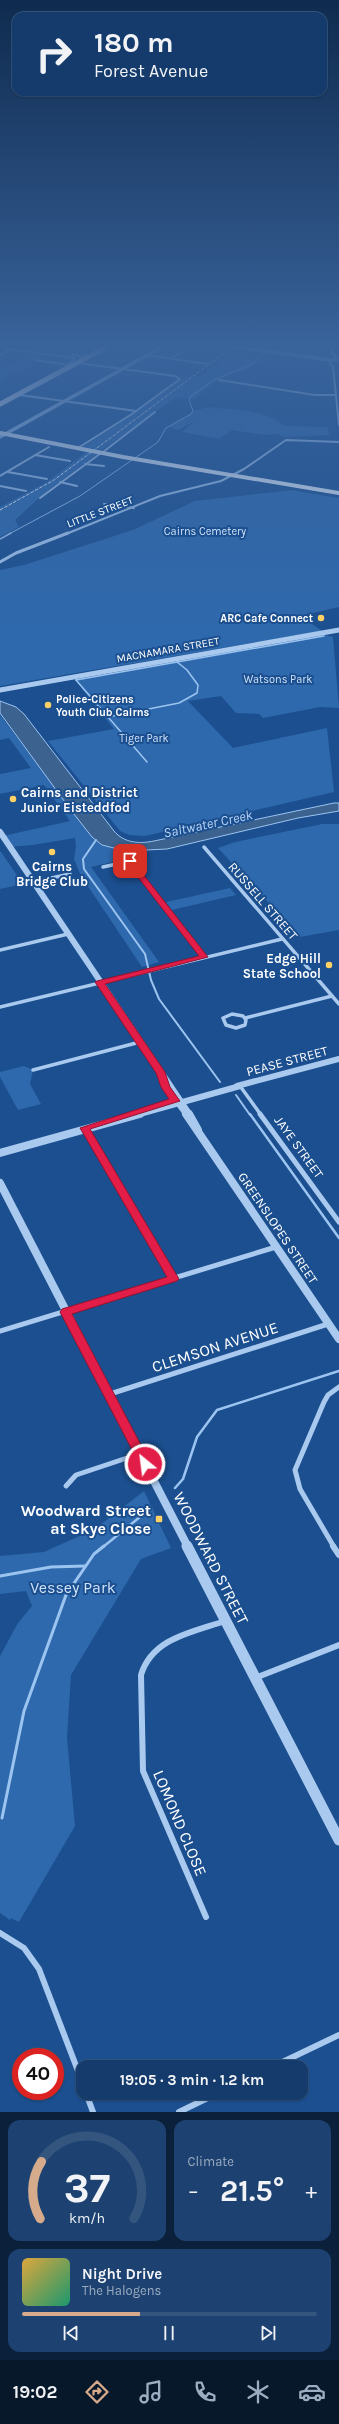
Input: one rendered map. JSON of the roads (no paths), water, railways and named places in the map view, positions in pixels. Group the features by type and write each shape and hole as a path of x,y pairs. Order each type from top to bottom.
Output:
{"main road":[{"path":"30,441 339,493"},
{"path":"234,475 339,489"}],"street":[{"path":"75,448 87,441"},
{"path":"40,498 117,441"},
{"name":"LITTLE STREET","path":"0,562 16,553 134,508 162,495 214,483 234,475 286,441"},
{"name":"LITTLE STREET","path":"316,441 339,442"},
{"path":"0,476 49,447"},
{"path":"35,455 70,461"},
{"path":"85,464 104,466"},
{"path":"8,472 47,479"},
{"path":"60,482 77,486"},
{"path":"0,486 26,491"},
{"path":"104,504 134,508"},
{"path":"337,630 339,635"},
{"name":"MACNAMARA STREET","path":"0,690 337,630"},
{"name":"GREENSLOPES STREET","path":"0,832 161,1072 166,1087 179,1101 339,1339"},
{"name":"RUSSELL STREET","path":"204,847 339,1004"},
{"path":"103,867 138,859"},
{"path":"130,861 204,957"},
{"path":"34,882 70,874"},
{"path":"0,950 68,934"},
{"path":"0,1007 282,938"},
{"path":"245,1018 244,1025 236,1028 226,1025 223,1021 225,1016 232,1014 245,1018 332,996"},
{"path":"33,1070 140,1042"},
{"name":"PEASE STREET","path":"0,1153 19,1146 179,1101 339,1059"},
{"name":"JAYE STREET","path":"240,1086 339,1222"},
{"path":"85,1128 173,1279"},
{"name":"PEASE STREET","path":"0,1148 19,1146"},
{"name":"WOODWARD STREET","path":"0,1183 339,1840"},
{"path":"0,1331 277,1247"},
{"name":"CLEMSON AVENUE","path":"109,1395 328,1324"},
{"path":"339,1387 328,1395 324,1402 295,1470 300,1489 339,1555"},
{"path":"66,1486 76,1475 139,1454"},
{"name":"LOMOND CLOSE","path":"206,1917 143,1771 141,1754 141,1675 142,1665 155,1650 226,1621"},
{"path":"255,1678 339,1645"},
{"path":"0,1933 16,1941 27,1951 43,1973 76,2065"},
{"path":"287,2060 339,2036"},
{"path":"89,2100 93,2112"},
{"path":"179,2112 204,2100"}],"waterway":[{"path":"9,534 80,496 159,441"},
{"path":"0,539 11,533"},
{"path":"177,662 324,636"},
{"path":"108,717 76,680 177,662"},
{"path":"108,717 179,703 197,693 198,685 187,670 177,662"},
{"path":"108,717 147,762"},
{"path":"96,840 83,859 84,869 145,954 151,980 159,999 220,1082"},
{"path":"236,1095 250,1115"},
{"path":"250,1114 339,1238"},
{"path":"175,1488 183,1479 197,1437 217,1410 339,1371"},
{"path":"103,1547 151,1508"},
{"path":"2,1818 24,1711 66,1595 94,1554 104,1546"},
{"path":"0,1576 51,1567 85,1566"}],"railway":[{"path":"0,510 54,480 107,441"}],"place":[{"name":"ARC Cafe Connect","path":"321,618"},
{"name":"Police-Citizens Youth Club Cairns","path":"48,705"},
{"name":"Cairns and District Junior Eisteddfod","path":"13,799"},
{"name":"Cairns Bridge Club","path":"52,852"},
{"name":"Edge Hill State School","path":"329,965"},
{"name":"Woodward Street at Skye Close","path":"159,1519"}],"park label":[{"name":"Cairns Cemetery","path":"205,531"},
{"name":"Watsons Park","path":"278,679"},
{"name":"Tiger Park","path":"144,738"},
{"name":"Vessey Park","path":"73,1587"}],"water label":[{"name":"Saltwater Creek","path":"208,824"}]}
